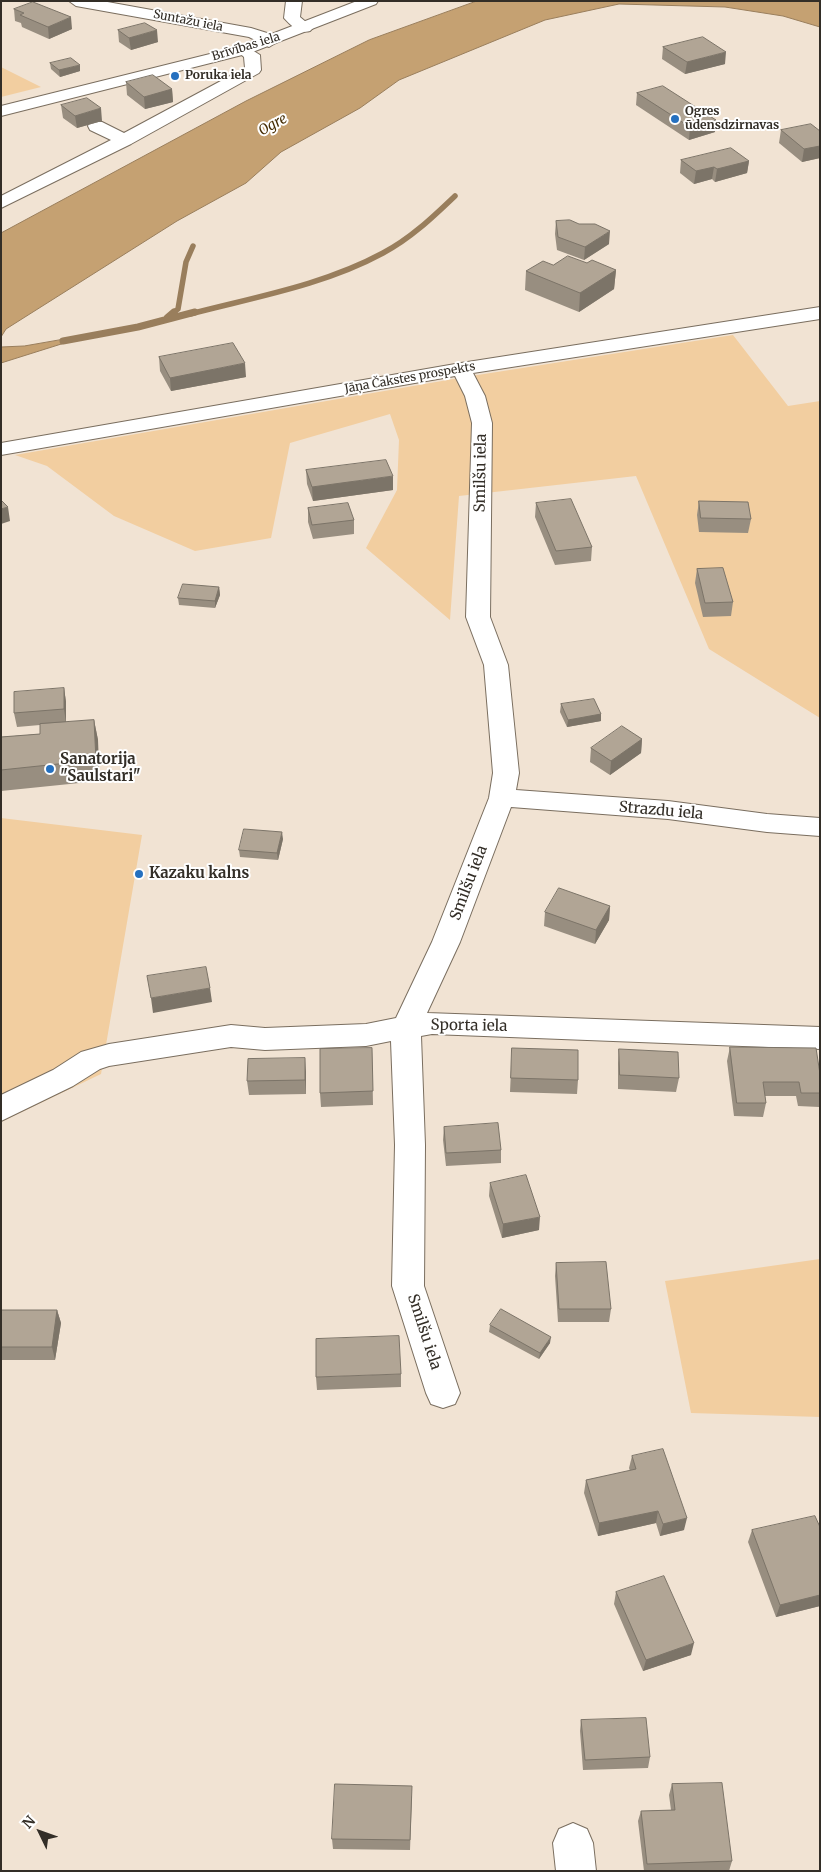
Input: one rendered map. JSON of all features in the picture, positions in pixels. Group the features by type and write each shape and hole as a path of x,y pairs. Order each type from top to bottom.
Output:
{"street":[{"name":"Suntažu iela","path":"76,1 251,33 262,36 269,42"},
{"path":"294,1 292,18 305,28"},
{"name":"Brīvības iela","path":"1,111 244,50 305,28 370,1"},
{"path":"1,203 125,140 253,70 252,55 244,50"},
{"path":"96,126 125,140"},
{"name":"Jāņa Čakstes prospekts","path":"1,449 461,369 820,313"},
{"name":"Smilšu iela","path":"443,1393 408,1286 410,1145 405,1047 407,1029 416,1003 446,942 502,798 506,773 496,665 478,617 482,423 476,396 461,369"},
{"name":"Strazdu iela","path":"502,798 668,810 767,823 820,827"},
{"name":"Sporta iela","path":"1,1109 63,1078 91,1060 109,1055 231,1036 265,1038 366,1035 432,1023 820,1038"}],"shaded area":[{"path":"1,67 41,87 1,97"},
{"path":"733,335 788,406 820,401 820,718 709,649 636,476 459,496 450,620 366,548 397,490 399,440 390,414 290,443 271,538 195,551 114,516 47,466 15,455 465,377"},
{"path":"1,818 142,835 101,1074 1,1122"},
{"path":"820,1259 820,1417 691,1413 665,1281"}],"water":[{"name":"Ogre","path":"477,1 820,1 820,27 783,16 725,7 619,4 545,20 399,80 360,108 281,152 246,183 177,221 6,329 1,337 1,233 246,101 369,40"},
{"path":"72,338 74,340 1,363 1,347 24,346"}],"building":[{"path":"33,2 71,17 48,27 20,15 24,13 14,9"},
{"path":"145,23 157,30 129,38 118,30"},
{"path":"703,37 726,52 687,62 663,47"},
{"path":"71,58 80,65 59,70 50,63"},
{"path":"153,75 172,89 144,97 126,82"},
{"path":"663,86 716,120 690,127 637,93"},
{"path":"87,98 101,108 75,116 61,105"},
{"path":"811,124 820,131 820,146 804,149 781,130"},
{"path":"731,148 749,161 717,169 714,167 696,171 681,160"},
{"path":"570,220 579,224 595,224 610,231 585,247 558,237 556,221"},
{"path":"568,256 587,263 592,260 616,270 580,293 526,271 543,261 553,265"},
{"path":"233,343 245,363 170,378 159,357"},
{"path":"386,460 393,476 312,487 306,470"},
{"path":"571,499 592,547 556,551 536,503"},
{"path":"1,500 8,507 1,509"},
{"path":"699,501 748,502 751,519 701,518"},
{"path":"348,503 354,520 312,525 308,508"},
{"path":"723,568 733,602 705,603 697,569"},
{"path":"183,584 219,587 215,601 178,598"},
{"path":"64,688 64,709 14,713 14,692"},
{"path":"594,699 601,714 568,720 561,704"},
{"path":"94,720 96,760 1,770 1,737 40,734 40,724"},
{"path":"622,726 642,739 611,761 591,748"},
{"path":"244,829 282,832 277,853 239,850"},
{"path":"559,888 610,906 596,930 545,912"},
{"path":"206,967 210,988 151,998 147,976"},
{"path":"730,1047 816,1048 820,1074 820,1093 801,1093 799,1082 763,1082 766,1103 737,1103"},
{"path":"372,1048 373,1091 320,1093 320,1049"},
{"path":"512,1048 578,1050 578,1080 511,1078"},
{"path":"619,1049 678,1052 679,1078 620,1075"},
{"path":"305,1058 305,1080 247,1081 248,1059"},
{"path":"498,1123 501,1150 446,1153 444,1127"},
{"path":"526,1175 540,1217 503,1224 490,1183"},
{"path":"606,1262 611,1309 559,1309 556,1263"},
{"path":"501,1309 551,1337 540,1353 490,1325"},
{"path":"1,1310 57,1310 52,1347 1,1347"},
{"path":"399,1336 401,1374 316,1377 316,1339"},
{"path":"663,1449 687,1518 663,1524 658,1511 599,1523 586,1480 636,1469 632,1456"},
{"path":"815,1516 820,1527 820,1595 780,1605 752,1530"},
{"path":"664,1576 694,1643 646,1660 616,1592"},
{"path":"646,1718 650,1757 585,1760 581,1720"},
{"path":"722,1783 732,1861 647,1864 641,1811 675,1810 672,1784"},
{"path":"335,1784 412,1786 410,1840 332,1839"}],"waterway":[{"path":"190,314 313,282 360,264 403,241 430,220 455,196"},
{"path":"172,314 178,309 186,262 193,246"},
{"path":"167,318 174,312"},
{"path":"63,341 138,327 195,312"}],"place":[{"name":"Poruka iela","path":"175,76"},
{"name":"Ogres ūdensdzirnavas","path":"675,119"},
{"name":"Sanatorija \"Saulstari\"","path":"50,769"},
{"name":"Kazaku kalns","path":"139,874"}]}
